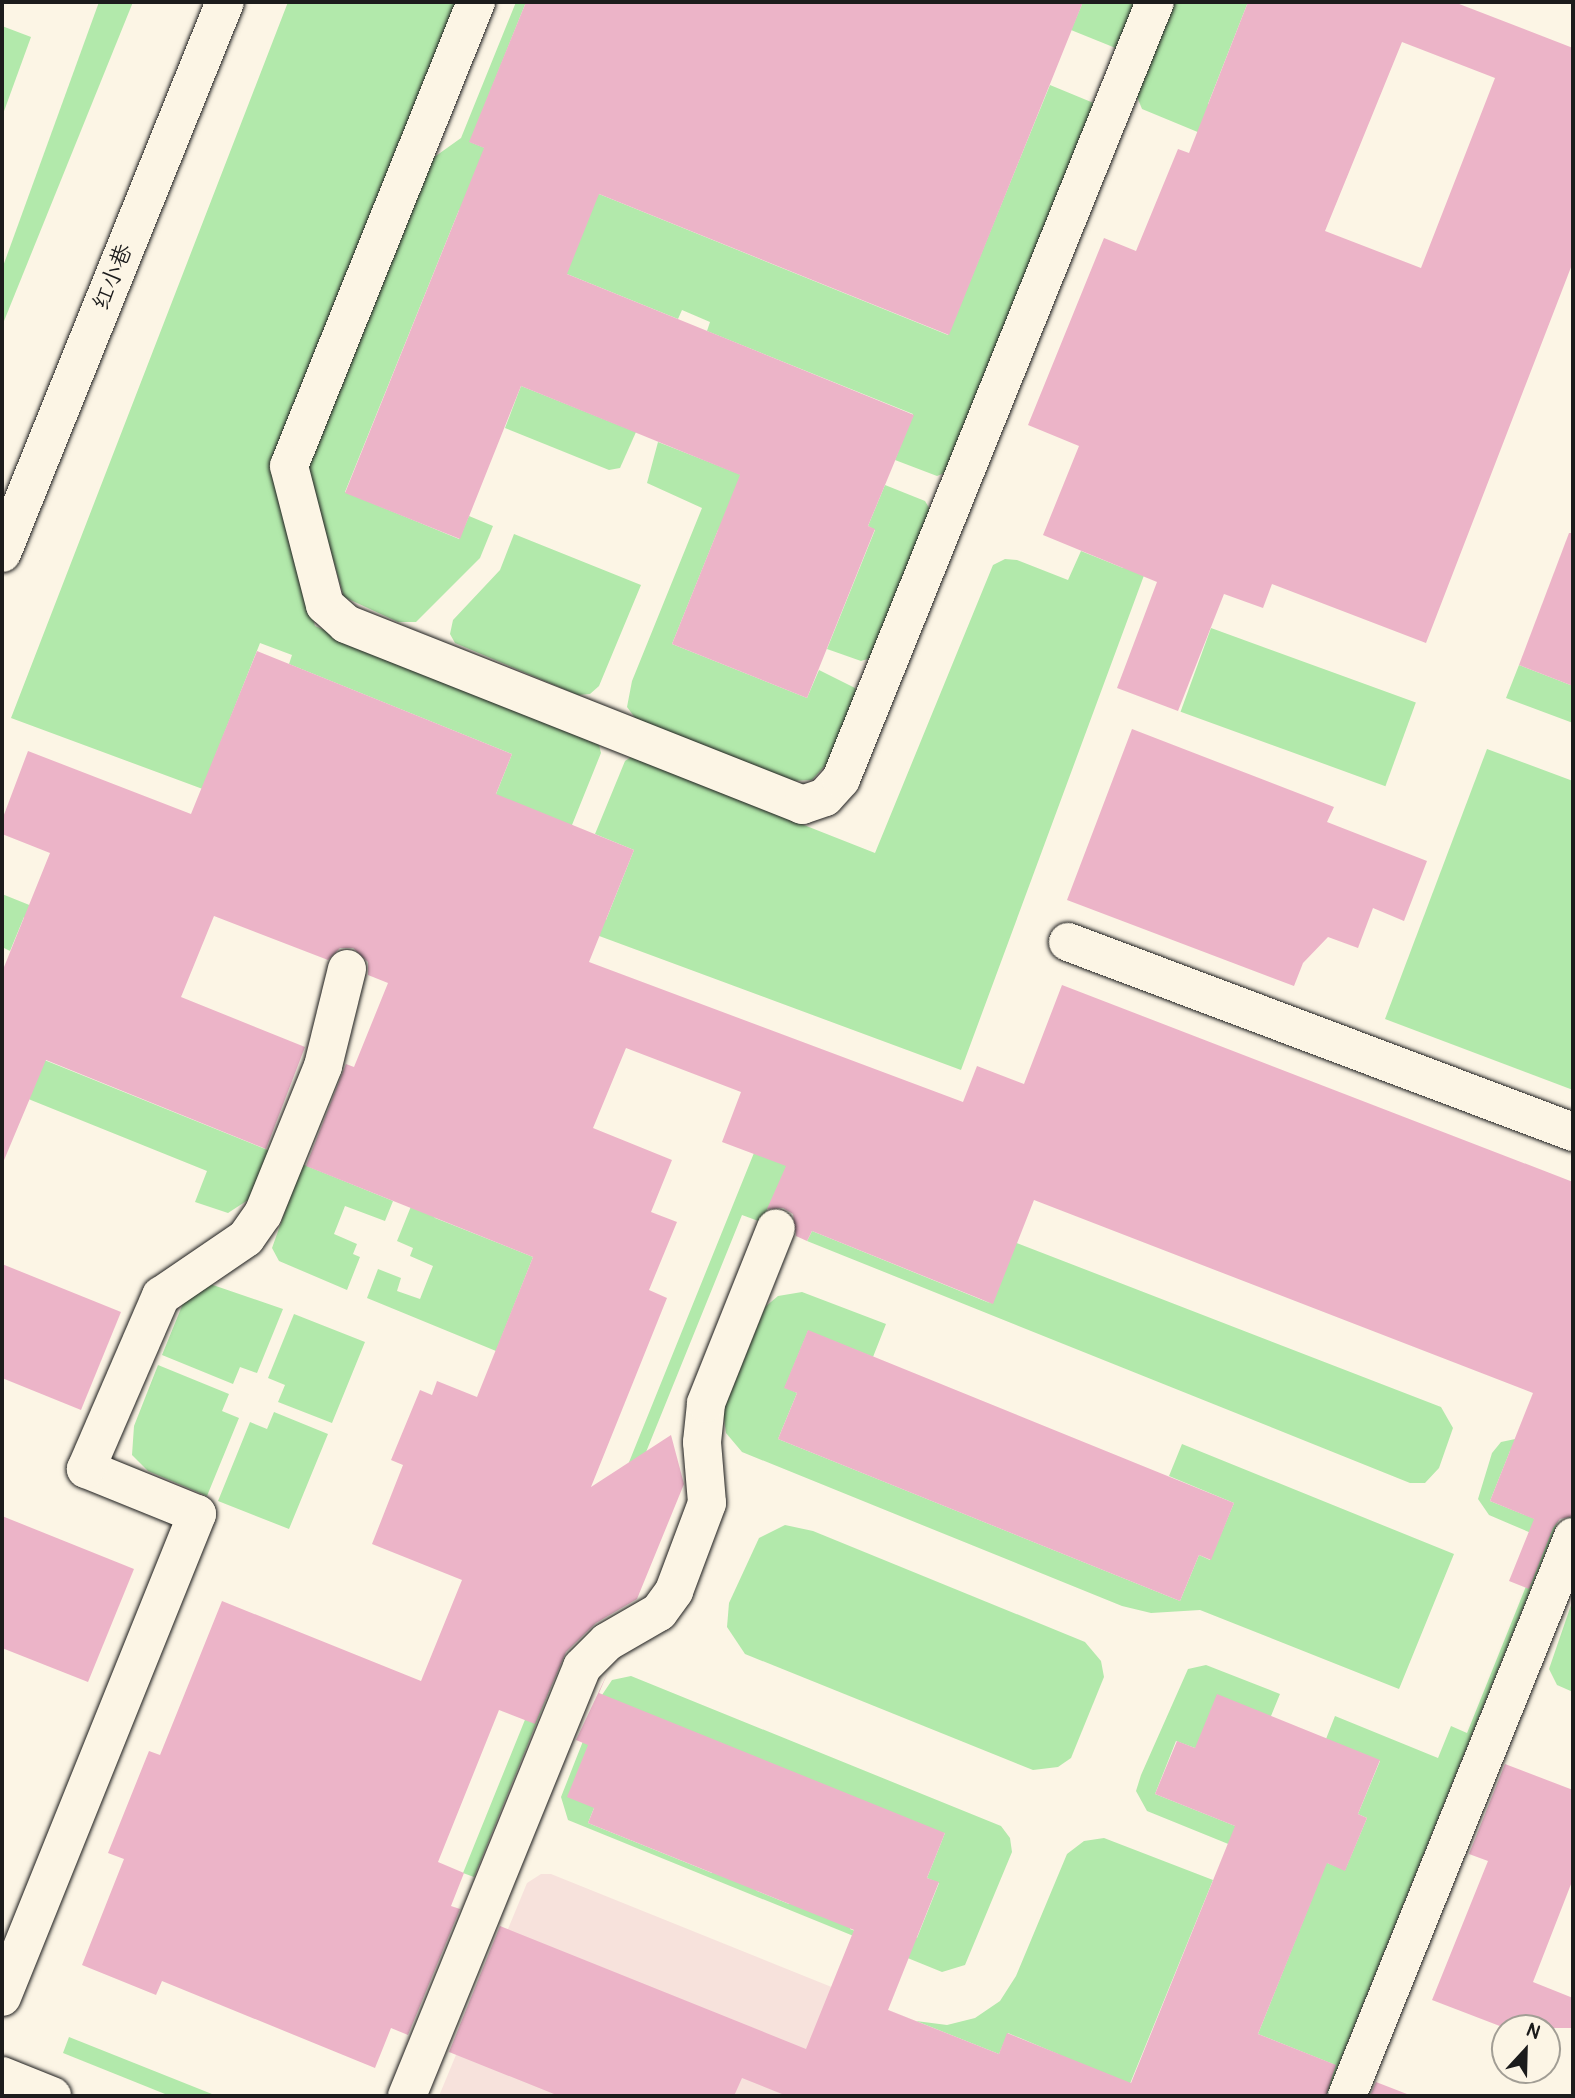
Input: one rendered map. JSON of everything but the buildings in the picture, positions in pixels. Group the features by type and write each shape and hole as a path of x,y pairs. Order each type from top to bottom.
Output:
{"street":[{"name":"红小巷","path":"2,550 225,2"},
{"path":"476,2 289,466 325,605 346,624 802,805 825,797 841,779 1155,2"},
{"path":"1068,942 1573,1132"},
{"path":"2,1997 197,1514 86,1469 161,1296 246,1238 263,1214 323,1066 347,969"},
{"path":"407,2096 582,1667 607,1642 659,1612 674,1591 707,1503 702,1442 706,1403 776,1228"},
{"path":"1347,2096 1573,1537"},
{"path":"2,2076 52,2096"}],"shaded area":[{"path":"541,1874 551,1874 998,2054 1007,2033 1058,2054 1050,2075 1102,2096 439,2096 527,1883"}],"green space":[{"path":"99,2 133,2 2,326 2,269"},
{"path":"288,2 461,2 274,465 315,626 599,745 601,753 572,825 606,920 634,850 595,834 625,761 631,757 875,853 993,565 1005,559 1017,560 1068,580 1081,551 1123,568 1291,178 961,1070 11,718","holes":["260,643 292,655 289,664 512,754 467,867 212,764"]},
{"path":"516,2 526,2 470,142 948,335 1050,85 1096,104 947,472 937,476 895,460 913,414 707,331 710,322 682,310 678,319 567,274 459,210 345,492 459,539 469,516 493,526 480,558 416,622 398,622 344,597 307,469 433,158 461,138"},
{"path":"1083,2 1137,2 1118,49 1071,30"},
{"path":"1171,2 1248,2 1208,104 1289,136 1342,2 1353,2 1285,168 1142,109 1136,94"},
{"path":"2,26 31,37 3,114 2,114"},
{"path":"521,386 636,432 620,468 609,470 505,428"},
{"path":"658,442 762,483 718,530 672,644 807,698 819,670 855,688 857,694 832,758 812,780 791,781 636,719 627,707 632,681 702,508 647,483"},
{"path":"885,485 925,501 931,511 871,658 861,661 827,649 875,530 868,526"},
{"path":"514,534 641,585 599,686 590,694 578,695 455,643 450,634 453,620 500,570"},
{"path":"1211,628 1416,703 1385,786 1181,712"},
{"path":"1519,665 1573,686 1573,723 1506,698"},
{"path":"1487,749 1573,781 1573,1090 1385,1019"},
{"path":"2,894 99,933 24,917 10,951 2,947"},
{"path":"22,1051 270,1151 251,1198 228,1213 195,1202 207,1171 6,1090"},
{"path":"758,1143 1441,1407 1453,1428 1439,1468 1425,1483 1410,1483 807,1241 812,1231 992,1304 773,1198 761,1222 742,1215 474,1877 463,1873"},
{"path":"302,1164 393,1201 385,1221 345,1206 334,1234 357,1244 353,1254 360,1257 347,1290 279,1261 272,1248"},
{"path":"416,1194 435,1218 533,1257 496,1351 367,1298 378,1269 401,1278 397,1291 420,1299 433,1266 410,1256 413,1248 397,1241"},
{"path":"210,1284 283,1309 257,1373 240,1367 233,1384 162,1355 184,1301"},
{"path":"802,1292 886,1324 873,1357 808,1331 785,1387 797,1393 778,1439 1180,1601 1199,1555 1210,1560 1234,1503 1169,1476 1182,1444 1454,1554 1399,1689 1200,1610 1151,1613 1122,1606 742,1452 726,1433 723,1412 765,1307 778,1296"},
{"path":"294,1314 365,1342 332,1423 278,1402 285,1385 268,1378"},
{"path":"158,1365 229,1394 222,1411 239,1418 207,1496 148,1471 132,1455 134,1426"},
{"path":"274,1412 328,1434 289,1529 218,1501 250,1422 267,1429"},
{"path":"1520,1438 1573,1458 1573,1484 1326,2096 1320,2096 1333,2064 1258,2034 1319,1881 1147,1811 1136,1791 1188,1669 1206,1665 1280,1694 1271,1716 1195,1748 1176,1741 1155,1794 1345,1870 1367,1818 1358,1814 1380,1761 1326,1739 1335,1716 1438,1758 1451,1726 1467,1733 1545,1539 1489,1515 1478,1499 1492,1453 1501,1442","holes":["1510,1451 1550,1525 1490,1501"]},
{"path":"785,1525 813,1531 1085,1642 1101,1661 1104,1677 1071,1758 1058,1767 1033,1770 745,1654 727,1627 729,1603 759,1538"},
{"path":"1571,1605 1573,1692 1557,1685 1549,1669"},
{"path":"631,1676 1001,1826 1010,1838 1012,1852 965,1965 942,1972 568,1820 561,1797 600,1698 612,1680","holes":["594,1808 945,1833 927,1878 939,1883 917,1938 889,1927 883,1942 850,1929 856,1913 796,1889 789,1904 757,1891 718,1858 712,1873 588,1823"]},
{"path":"1104,1838 1213,1880 1125,2096 1102,2096 1050,2075 1058,2054 1008,2033 999,2054 916,2021 947,2025 975,2018 1000,2001 1016,1976 1067,1854 1084,1841"},
{"path":"69,2037 217,2096 170,2096 63,2053"}]}
